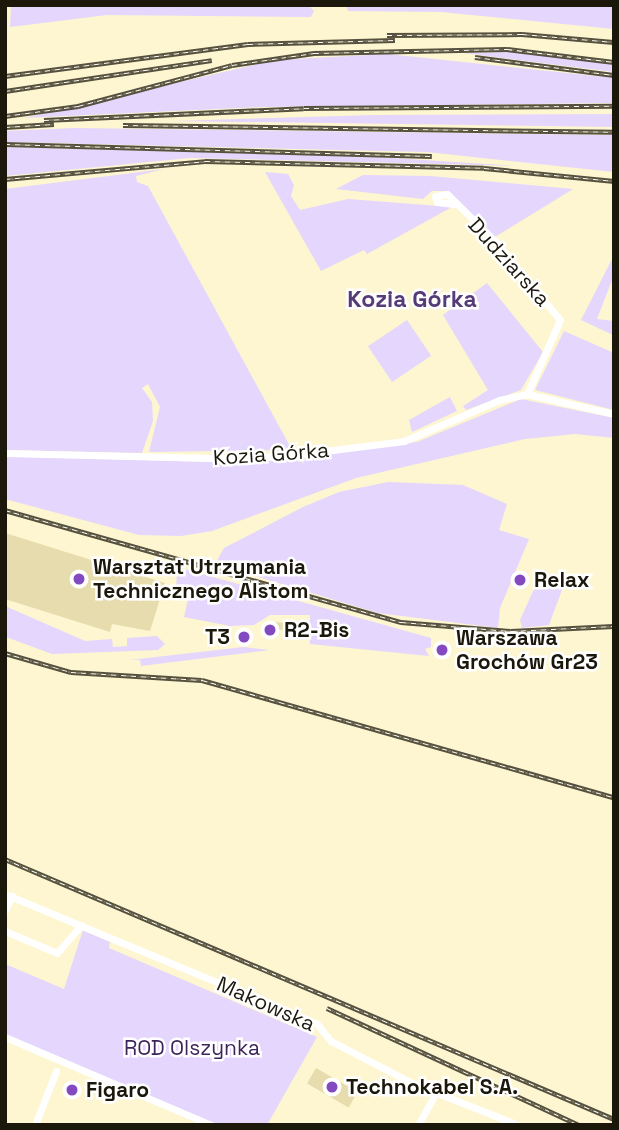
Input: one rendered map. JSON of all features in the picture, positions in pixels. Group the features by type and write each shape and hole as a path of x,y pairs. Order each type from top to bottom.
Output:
{"street":[{"name":"Dudziarska","path":"453,204 496,242 560,320 527,394"},
{"path":"527,394 614,414"},
{"name":"Kozia Górka","path":"5,453 243,459 301,454 404,442 499,400 527,394"},
{"path":"5,910 9,895"},
{"name":"Makowska","path":"9,895 317,1024 331,1041 437,1091 518,1125"},
{"path":"5,931 57,953 81,925"},
{"path":"5,1037 211,1125"},
{"path":"35,1125 56,1071"},
{"path":"418,1125 437,1091"},
{"path":"492,1125 497,1115"}],"green space":[{"path":"11,5 308,5 314,11 311,17 107,15 10,27"},
{"path":"346,5 614,5 614,29 441,12 348,11"},
{"path":"509,52 590,60 614,65 614,72 463,53"},
{"path":"388,54 614,78 614,103 264,107 24,118 275,60"},
{"path":"614,114 614,127 173,121 374,115"},
{"path":"74,128 614,135 614,172 427,152 5,142 5,131"},
{"path":"5,147 361,156 516,166 190,158 5,176"},
{"path":"164,169 136,176 137,182 148,186 292,450 149,452 160,407 148,384 142,388 152,402 153,421 142,453 5,450 5,189"},
{"path":"265,172 288,174 294,185 291,196 300,210 348,199 452,207 367,254 364,250 321,271"},
{"path":"363,175 430,176 573,189 495,237 449,191 432,191 423,199 336,189"},
{"path":"614,255 614,275 597,319 614,321 613,335 581,320"},
{"path":"487,283 543,352 521,390 466,410 463,406 488,390 443,315"},
{"path":"407,320 431,356 392,382 368,346"},
{"path":"564,331 614,353 614,410 535,390"},
{"path":"450,397 457,411 412,432 409,420"},
{"path":"521,399 614,418 614,438 575,434 525,439 356,478 212,531 181,536 139,535 5,499 5,456 248,463 301,458 303,464 305,457 417,442"},
{"path":"388,482 463,485 507,504 499,530 529,539 500,608 498,628 378,613 215,564 224,548 303,507 339,492"},
{"path":"177,567 431,638 431,647 425,649 429,656 310,644 310,615 270,615 254,625 230,626 184,617 188,599 176,596"},
{"path":"539,578 563,587 549,625 522,628 520,620"},
{"path":"5,606 85,641 112,639 113,647 127,646 127,638 157,636 165,644 158,650 52,654 6,637"},
{"path":"243,647 269,650 141,666 140,660 130,660"},
{"name":"ROD Olszynka","path":"83,930 110,942 109,948 317,1037 267,1125 217,1125 5,1034 5,964 64,989"}],"building":[{"name":"Warsztat Utrzymania Technicznego Alstom","path":"5,533 165,583 150,631 112,624 110,632 5,599"},
{"path":"265,622 299,623 299,630 274,630 274,638 265,638"},
{"name":"Technokabel S.A.","path":"316,1068 358,1092 349,1108 307,1084"}],"railway":[{"path":"387,35 522,34 614,42"},
{"path":"5,76 248,44 395,40"},
{"path":"5,116 78,106 232,65 314,53 507,49 614,62"},
{"path":"475,57 614,75"},
{"path":"5,91 212,60"},
{"path":"44,120 304,108 614,106"},
{"path":"5,127 54,124"},
{"path":"123,125 614,132"},
{"path":"5,144 432,156"},
{"path":"5,179 205,161 484,168 614,181"},
{"path":"5,510 401,622 511,631 614,626"},
{"path":"5,653 71,672 202,680 614,797"},
{"path":"5,859 614,1119"},
{"path":"327,1008 579,1125"}],"place":[{"name":"Warsztat Utrzymania Technicznego Alstom","path":"79,579"},
{"name":"Relax","path":"520,580"},
{"name":"R2-Bis","path":"270,630"},
{"name":"T3","path":"244,637"},
{"name":"Warszawa Grochów Gr23","path":"442,650"},
{"name":"Technokabel S.A.","path":"332,1087"},
{"name":"Figaro","path":"72,1090"}],"district":[{"name":"Kozia Górka","path":"412,299"}]}
